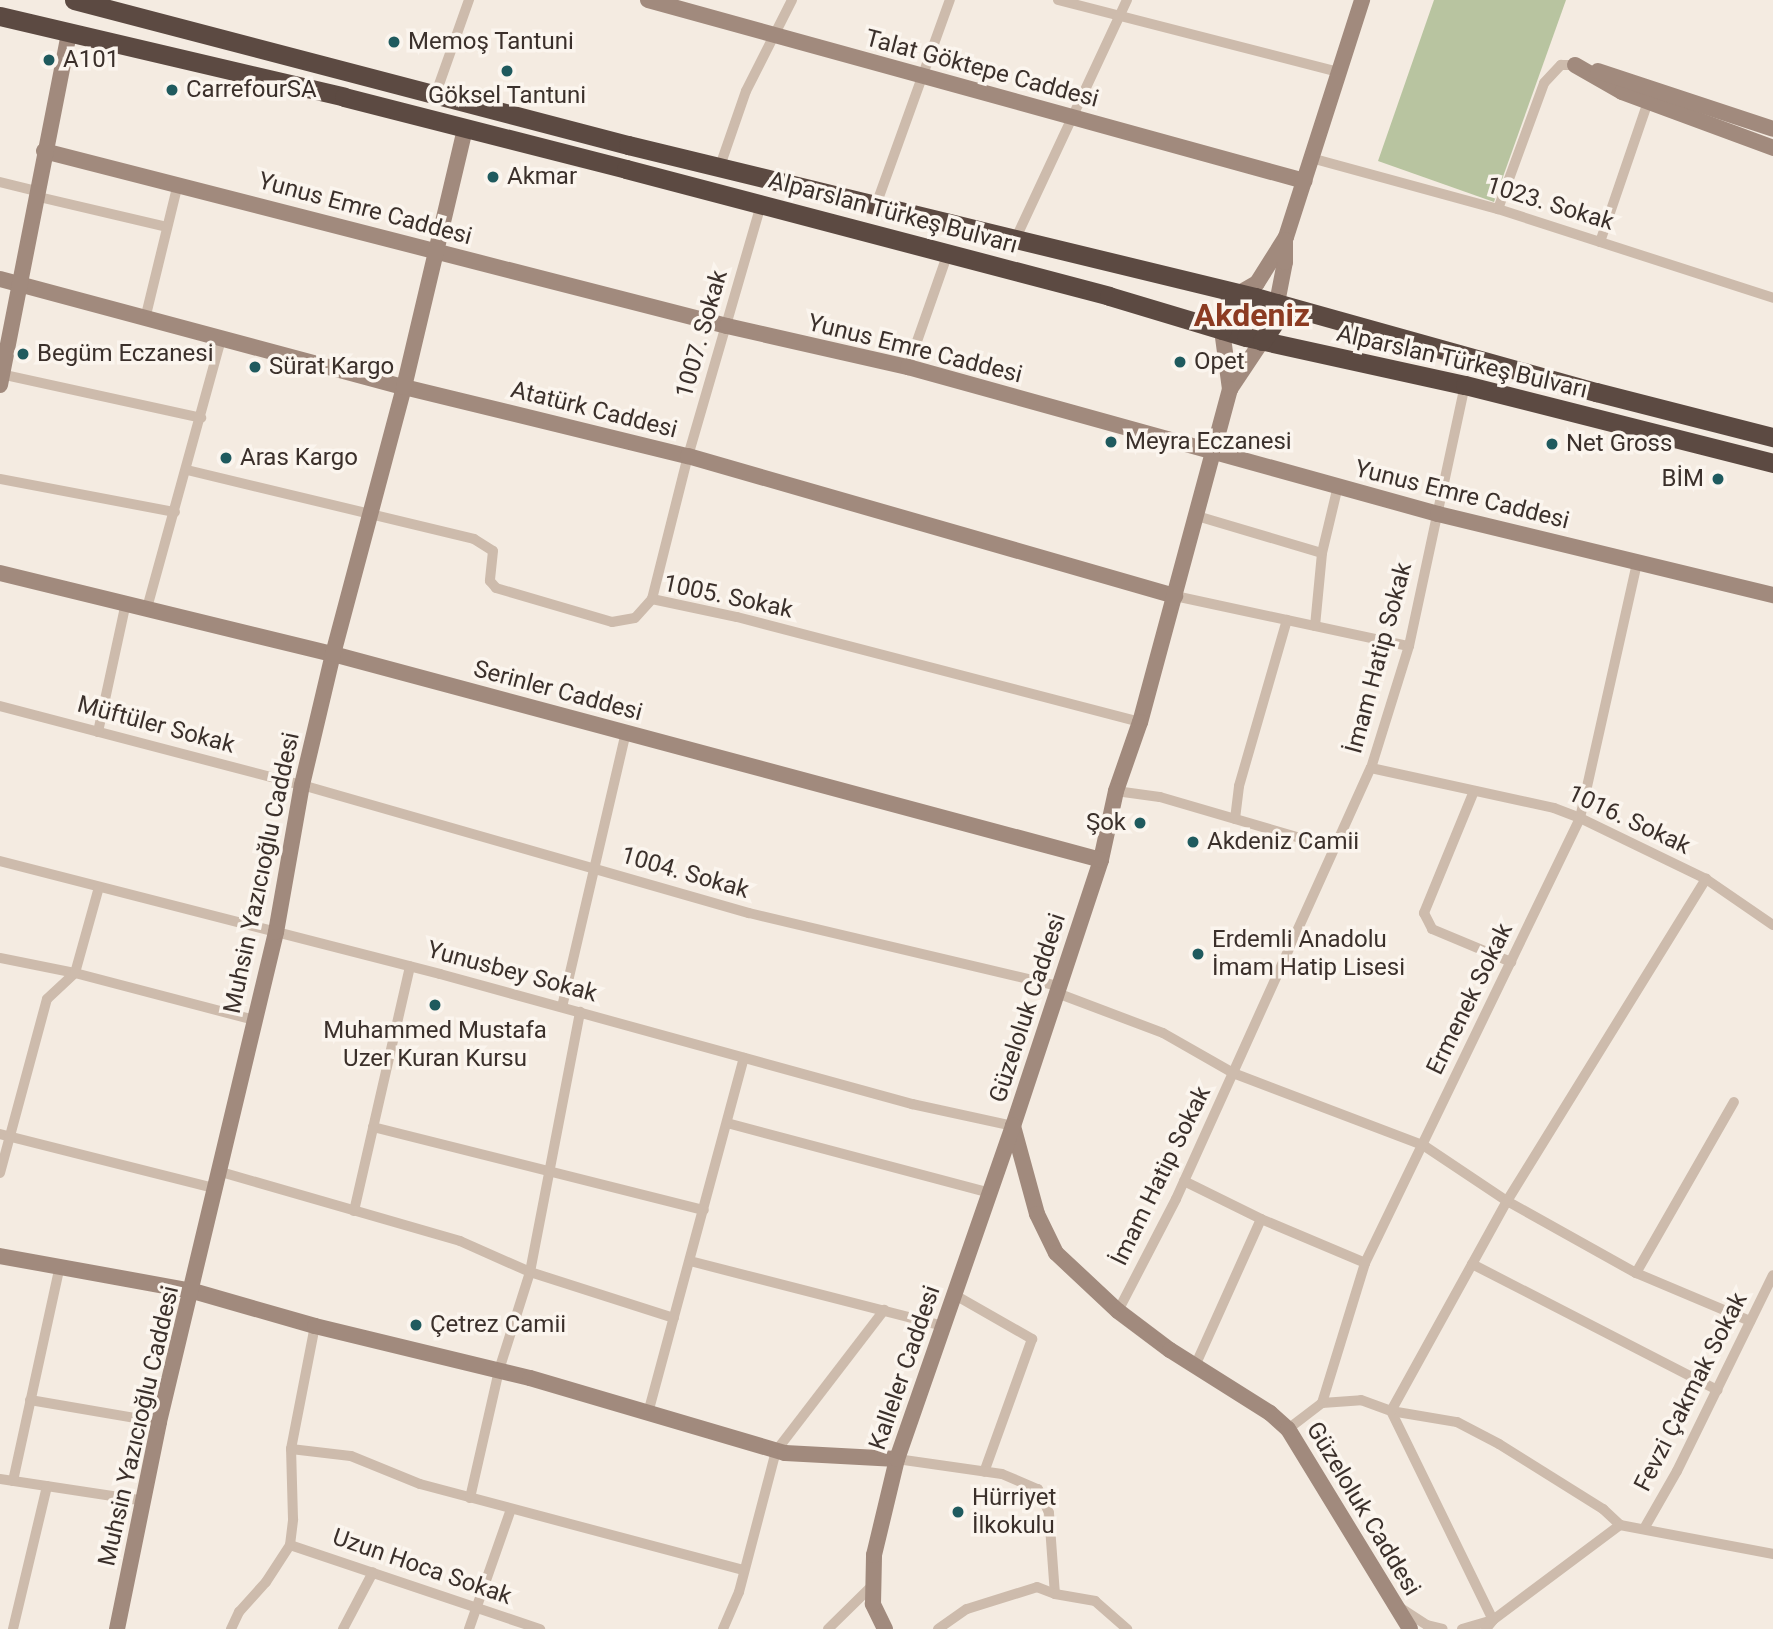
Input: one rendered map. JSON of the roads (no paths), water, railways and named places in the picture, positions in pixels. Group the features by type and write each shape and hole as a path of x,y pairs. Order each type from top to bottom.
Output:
{"highway":[{"name":"Alparslan Türkeş Bulvarı","path":"74,0 720,166 1277,303 1596,392 1773,437"},
{"name":"Alparslan Türkeş Bulvarı","path":"0,16 761,204 1109,296 1262,341 1465,385 1773,463"},
{"path":"1222,330 1224,309 1238,293"},
{"path":"1262,341 1273,323 1277,303"}],"street":[{"path":"436,93 469,0"},
{"name":"Talat Göktepe Caddesi","path":"648,0 1304,181"},
{"path":"720,166 746,91 792,0"},
{"path":"876,205 950,0"},
{"path":"1058,0 1339,72"},
{"path":"1015,240 1127,0"},
{"path":"1238,293 1257,283 1286,237 1339,72 1356,2"},
{"path":"69,32 1,378 201,418"},
{"path":"1498,209 1544,83 1561,65 1575,65 1634,81 1773,129"},
{"path":"1575,65 1622,92 1773,148"},
{"path":"1600,242 1648,102"},
{"name":"Muhsin Yazıcıoğlu Caddesi","path":"117,1629 159,1422 193,1291 276,932 302,785 333,654 438,252 465,129"},
{"name":"Yunus Emre Caddesi","path":"44,151 727,326 908,368 1438,514 1773,595"},
{"name":"1023. Sokak","path":"1311,158 1498,209 1773,298"},
{"path":"0,182 167,227"},
{"path":"145,319 178,184"},
{"name":"1007. Sokak","path":"652,598 688,456 761,204"},
{"path":"1277,303 1285,262 1286,237"},
{"path":"908,368 948,253"},
{"name":"Atatürk Caddesi","path":"0,279 221,340 688,456 1175,596"},
{"name":"Güzeloluk Caddesi","path":"1222,330 1230,389"},
{"path":"146,608 187,470 221,340"},
{"name":"Güzeloluk Caddesi","path":"1262,341 1230,389 1215,453 1140,722 1116,791 1101,860 1013,1126 1037,1214 1056,1253 1118,1311 1195,1366 1270,1413 1288,1429 1410,1629"},
{"name":"İmam Hatip Sokak","path":"1118,1311 1184,1181 1371,768 1409,646 1465,385"},
{"name":"1005. Sokak","path":"187,470 371,516 474,538 493,551 490,581 496,587 612,622 635,618 652,598 737,617 1140,722"},
{"path":"0,479 175,512"},
{"path":"1315,626 1322,553 1338,486"},
{"path":"1197,516 1322,553"},
{"name":"Ermenek Sokak","path":"1322,1403 1365,1264 1580,818 1636,562"},
{"name":"Serinler Caddesi","path":"0,573 333,654 1101,860"},
{"path":"1175,596 1409,646"},
{"path":"98,732 125,603"},
{"path":"1235,820 1240,786 1287,620"},
{"name":"Müftüler Sokak","path":"0,706 302,785"},
{"path":"562,1007 626,733"},
{"name":"1016. Sokak","path":"1371,768 1554,808 1580,818 1706,880 1773,925"},
{"name":"1004. Sokak","path":"302,785 749,914 1058,990 1163,1033 1233,1073 1423,1145 1507,1201 1636,1273 1750,1321"},
{"path":"1116,791 1160,797 1334,848"},
{"path":"1474,791 1424,913 1432,929 1511,961"},
{"name":"Yunusbey Sokak","path":"0,861 410,966 912,1104 1013,1126"},
{"path":"1391,1411 1507,1201 1706,880"},
{"path":"0,1173 4,1135 47,999 75,973 99,887"},
{"path":"0,958 75,973 254,1020"},
{"path":"354,1211 410,966"},
{"path":"470,1498 499,1370 530,1272 580,1012"},
{"path":"648,1413 744,1058"},
{"path":"1636,1273 1734,1102"},
{"path":"727,1123 990,1193"},
{"name":"Kalleler Caddesi","path":"885,1629 873,1604 874,1555 897,1459 1013,1126"},
{"path":"373,1127 704,1210"},
{"path":"4,1135 217,1189"},
{"path":"220,1172 460,1241 530,1272 674,1318"},
{"path":"1184,1181 1261,1219 1365,1264"},
{"path":"1195,1366 1261,1219"},
{"path":"0,1256 193,1291 315,1326 499,1370 776,1451 897,1459 1002,1474 1038,1489 1049,1513 1055,1594"},
{"path":"690,1261 944,1326"},
{"path":"1472,1264 1717,1390"},
{"path":"13,1481 60,1265"},
{"name":"Fevzi Çakmak Sokak","path":"1645,1527 1677,1471 1773,1275"},
{"path":"955,1295 1032,1339 984,1472"},
{"path":"723,1629 744,1570 776,1451 884,1310"},
{"path":"231,1629 239,1612 266,1582 290,1545 293,1519 291,1449 315,1326"},
{"path":"30,1400 159,1422"},
{"path":"1288,1429 1322,1403 1361,1400 1391,1411 1457,1422 1511,1451 1603,1509 1619,1525 1645,1527 1773,1554"},
{"path":"1391,1411 1489,1625"},
{"path":"291,1449 351,1456 420,1484 744,1570"},
{"path":"0,1479 145,1501"},
{"path":"13,1629 47,1486"},
{"path":"470,1629 511,1508"},
{"path":"1462,1629 1489,1625 1619,1525"},
{"name":"Uzun Hoca Sokak","path":"290,1545 540,1629"},
{"path":"343,1629 373,1572"},
{"path":"828,1629 873,1585"},
{"path":"938,1629 967,1609 1037,1587 1055,1594 1095,1601 1127,1629"},
{"path":"1393,1603 1426,1625 1443,1629"}],"place":[{"name":"Memoş Tantuni","path":"394,42"},
{"name":"A101","path":"49,60"},
{"name":"Göksel Tantuni","path":"507,71"},
{"name":"CarrefourSA","path":"172,90"},
{"name":"Akmar","path":"493,177"},
{"name":"Begüm Eczanesi","path":"23,354"},
{"name":"Opet","path":"1180,362"},
{"name":"Sürat Kargo","path":"255,367"},
{"name":"Meyra Eczanesi","path":"1111,442"},
{"name":"Net Gross","path":"1552,444"},
{"name":"Aras Kargo","path":"226,458"},
{"name":"BİM","path":"1718,479"},
{"name":"Şok","path":"1140,823"},
{"name":"Akdeniz Camii","path":"1193,842"},
{"name":"Erdemli Anadolu İmam Hatip Lisesi","path":"1198,954"},
{"name":"Muhammed Mustafa Uzer Kuran Kursu","path":"435,1005"},
{"name":"Çetrez Camii","path":"416,1325"},
{"name":"Hürriyet İlkokulu","path":"958,1512"}],"district":[{"name":"Akdeniz","path":"1252,315"}]}
